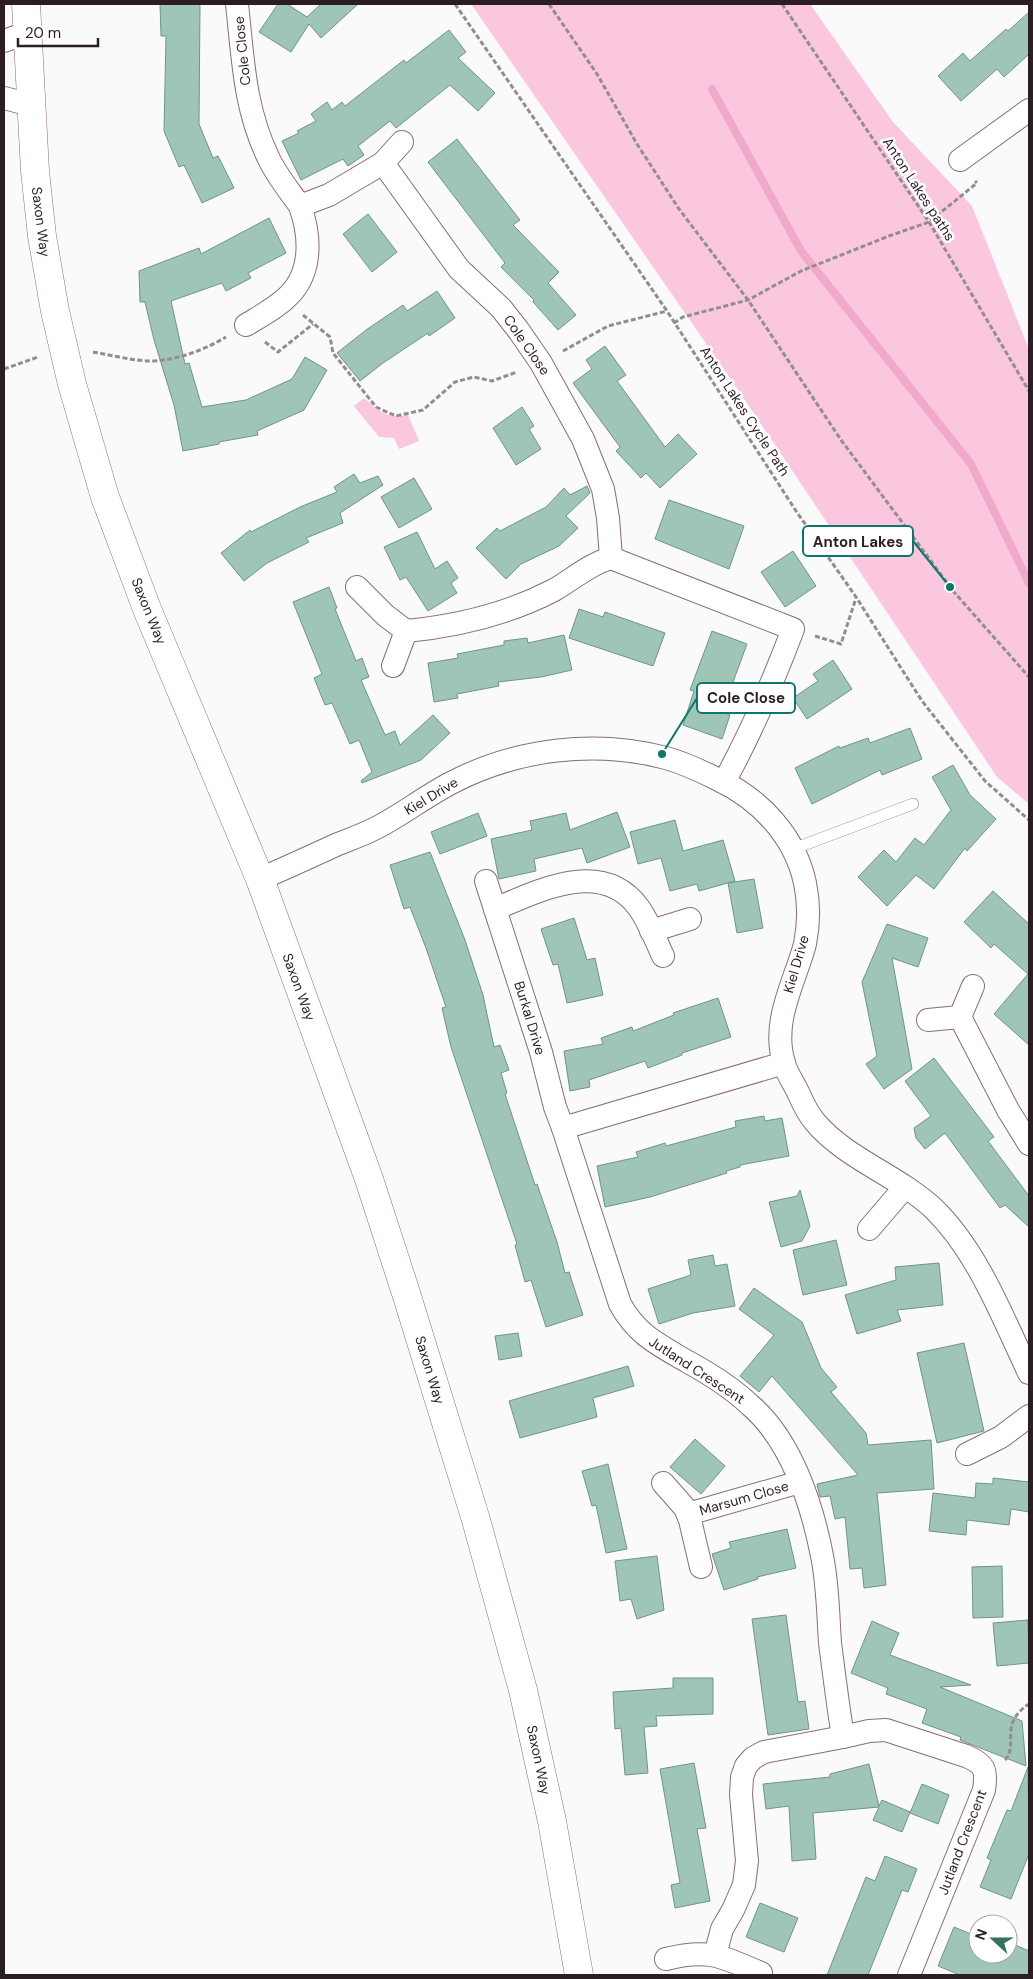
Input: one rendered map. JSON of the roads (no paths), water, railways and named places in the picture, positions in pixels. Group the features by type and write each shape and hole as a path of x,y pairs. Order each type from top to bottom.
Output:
{"street":[{"name":"Saxon Way","path":"26,4 15,37 31,105 35,171 42,236 63,348 105,497 147,609 260,879 369,1179 425,1354 478,1528 523,1690 539,1755 579,1975"},
{"name":"Cole Close","path":"237,4 246,92 252,116 269,160 300,206 306,223 308,243 308,259 303,275 295,289 285,300 246,325"},
{"path":"4,98 31,105"},
{"path":"960,160 1029,110"},
{"path":"300,206 330,195 383,163 402,142"},
{"name":"Cole Close","path":"383,163 459,269 501,308 541,363 583,439 603,490 608,518 611,558"},
{"path":"357,587 385,615 406,631 447,626 499,613 527,603 554,590 601,561 611,558 793,629 773,683 724,782"},
{"path":"393,666 406,631"},
{"name":"Kiel Drive","path":"260,879 374,829 436,791 474,772 509,760 535,754 585,749 644,753 669,759 724,782 748,798 782,830 803,871 808,920 805,942 782,1014 781,1037 784,1063 803,1104 814,1121 829,1136 905,1187 930,1206 947,1223 961,1242 993,1299 1029,1372"},
{"name":"Burkal Drive","path":"486,881 542,1052 562,1128"},
{"path":"495,909 541,889 568,883 599,882 614,886 628,895 640,909 663,956"},
{"path":"651,931 690,919"},
{"path":"960,1017 973,986"},
{"path":"928,1020 960,1017"},
{"path":"960,1017 1008,1110 1029,1144"},
{"path":"562,1128 784,1063"},
{"name":"Jutland Crescent","path":"562,1128 620,1304 628,1317 649,1338 709,1374 763,1416 776,1432 800,1482 814,1521 822,1557 843,1737 869,1731 886,1730 966,1756 976,1760 984,1767 986,1777 984,1790 909,1975"},
{"path":"869,1229 905,1187"},
{"path":"967,1454 1000,1437 1029,1416"},
{"name":"Marsum Close","path":"688,1514 800,1482"},
{"name":"Marsum Close","path":"663,1483 688,1514 701,1567"},
{"path":"714,1955 722,1929 744,1885 747,1861 741,1795 742,1777 746,1766 753,1758 764,1752 843,1737"},
{"path":"666,1959 688,1953 714,1955 761,1973"}],"lane":[{"path":"793,849 913,804"}],"waterway":[{"path":"712,89 801,251 971,464 1029,583"}],"place":[{"name":"Anton Lakes","path":"950,587"},
{"name":"Cole Close","path":"662,754"}]}
